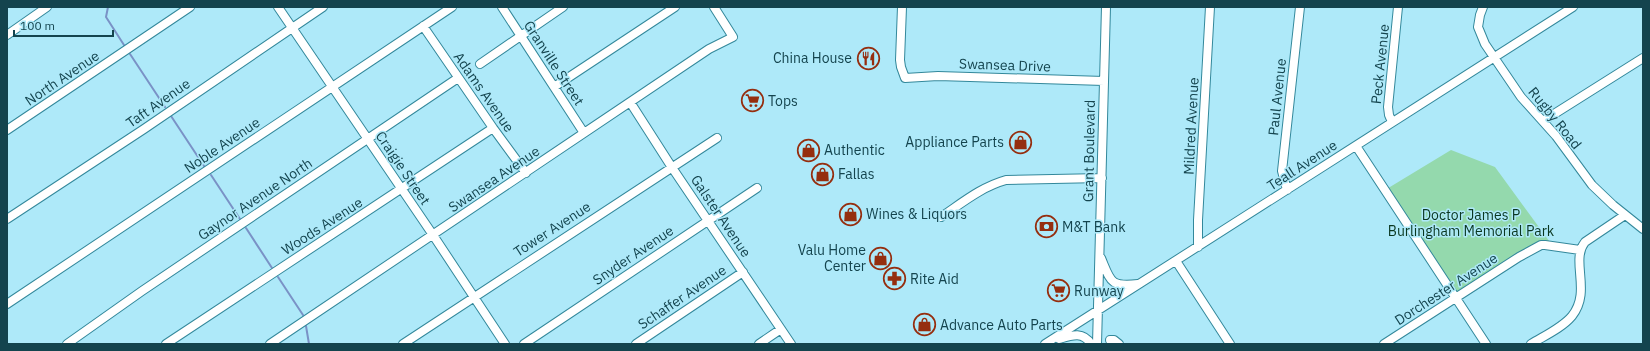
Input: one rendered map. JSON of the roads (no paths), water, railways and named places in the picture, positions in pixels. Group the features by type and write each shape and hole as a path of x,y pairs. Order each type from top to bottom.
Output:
{"street":[{"path":"7,36 46,7"},
{"name":"North Avenue","path":"7,130 190,7"},
{"name":"Craigie Street","path":"278,7 505,344"},
{"name":"Taft Avenue","path":"7,219 144,129 323,7"},
{"name":"Noble Avenue","path":"7,304 452,7"},
{"name":"Granville Street","path":"502,7 584,133"},
{"path":"480,64 520,35 563,7"},
{"path":"554,87 675,7"},
{"name":"Swansea Avenue","path":"270,344 709,49 733,37 714,7"},
{"name":"Swansea Drive","path":"902,7 900,60 905,78 938,76 1104,81"},
{"name":"Grant Boulevard","path":"1097,344 1106,7"},
{"name":"Mildred Avenue","path":"1198,246 1198,220 1210,7"},
{"name":"Paul Avenue","path":"1287,190 1282,171 1300,7"},
{"name":"Peck Avenue","path":"1392,122 1388,107 1398,7"},
{"name":"Rugby Road","path":"1483,7 1478,27 1484,44 1521,97 1556,136 1592,185 1643,229"},
{"name":"Teall Avenue","path":"1047,343 1573,7"},
{"name":"Adams Avenue","path":"423,26 492,128 526,173"},
{"path":"1543,121 1643,58"},
{"name":"Gaynor Avenue North","path":"67,344 142,291 458,78"},
{"name":"Galster Avenue","path":"630,102 671,166 744,272 791,344"},
{"name":"Woods Avenue","path":"166,344 492,128"},
{"name":"Tower Avenue","path":"402,344 671,166 717,138"},
{"path":"1356,146 1486,344"},
{"path":"940,217 982,189 1006,180 1102,178"},
{"name":"Snyder Avenue","path":"524,344 757,188"},
{"path":"1531,344 1560,326 1573,314 1580,301 1582,286 1579,260 1580,250 1586,242 1625,215"},
{"name":"Dorchester Avenue","path":"1384,344 1519,257 1541,245 1552,245 1580,250"},
{"path":"1100,256 1108,276 1117,285 1140,284"},
{"path":"1176,261 1230,344"},
{"name":"Schaffer Avenue","path":"636,344 744,272"},
{"path":"759,344 781,329"},
{"path":"1047,343 1073,335 1083,336 1088,339 1091,344"},
{"path":"1110,340 1114,340 1120,344"}],"waterway":[{"path":"108,7 106,17 124,45"},
{"path":"130,54 165,107"},
{"path":"171,116 204,166"},
{"path":"211,175 240,219"},
{"path":"246,228 272,268"},
{"path":"278,277 303,315"},
{"path":"306,326 309,344"}],"place":[{"name":"China House","path":"868,58"},
{"name":"Tops","path":"752,101"},
{"name":"Appliance Parts","path":"1020,142"},
{"name":"Authentic","path":"808,150"},
{"name":"Fallas","path":"822,174"},
{"name":"Wines & Liquors","path":"850,214"},
{"name":"M&T Bank","path":"1046,227"},
{"name":"Valu Home Center","path":"881,258"},
{"name":"Rite Aid","path":"895,279"},
{"name":"Runway","path":"1058,291"},
{"name":"Advance Auto Parts","path":"924,325"}],"park label":[{"name":"Doctor James P Burlingham Memorial Park","path":"1471,224"}]}
